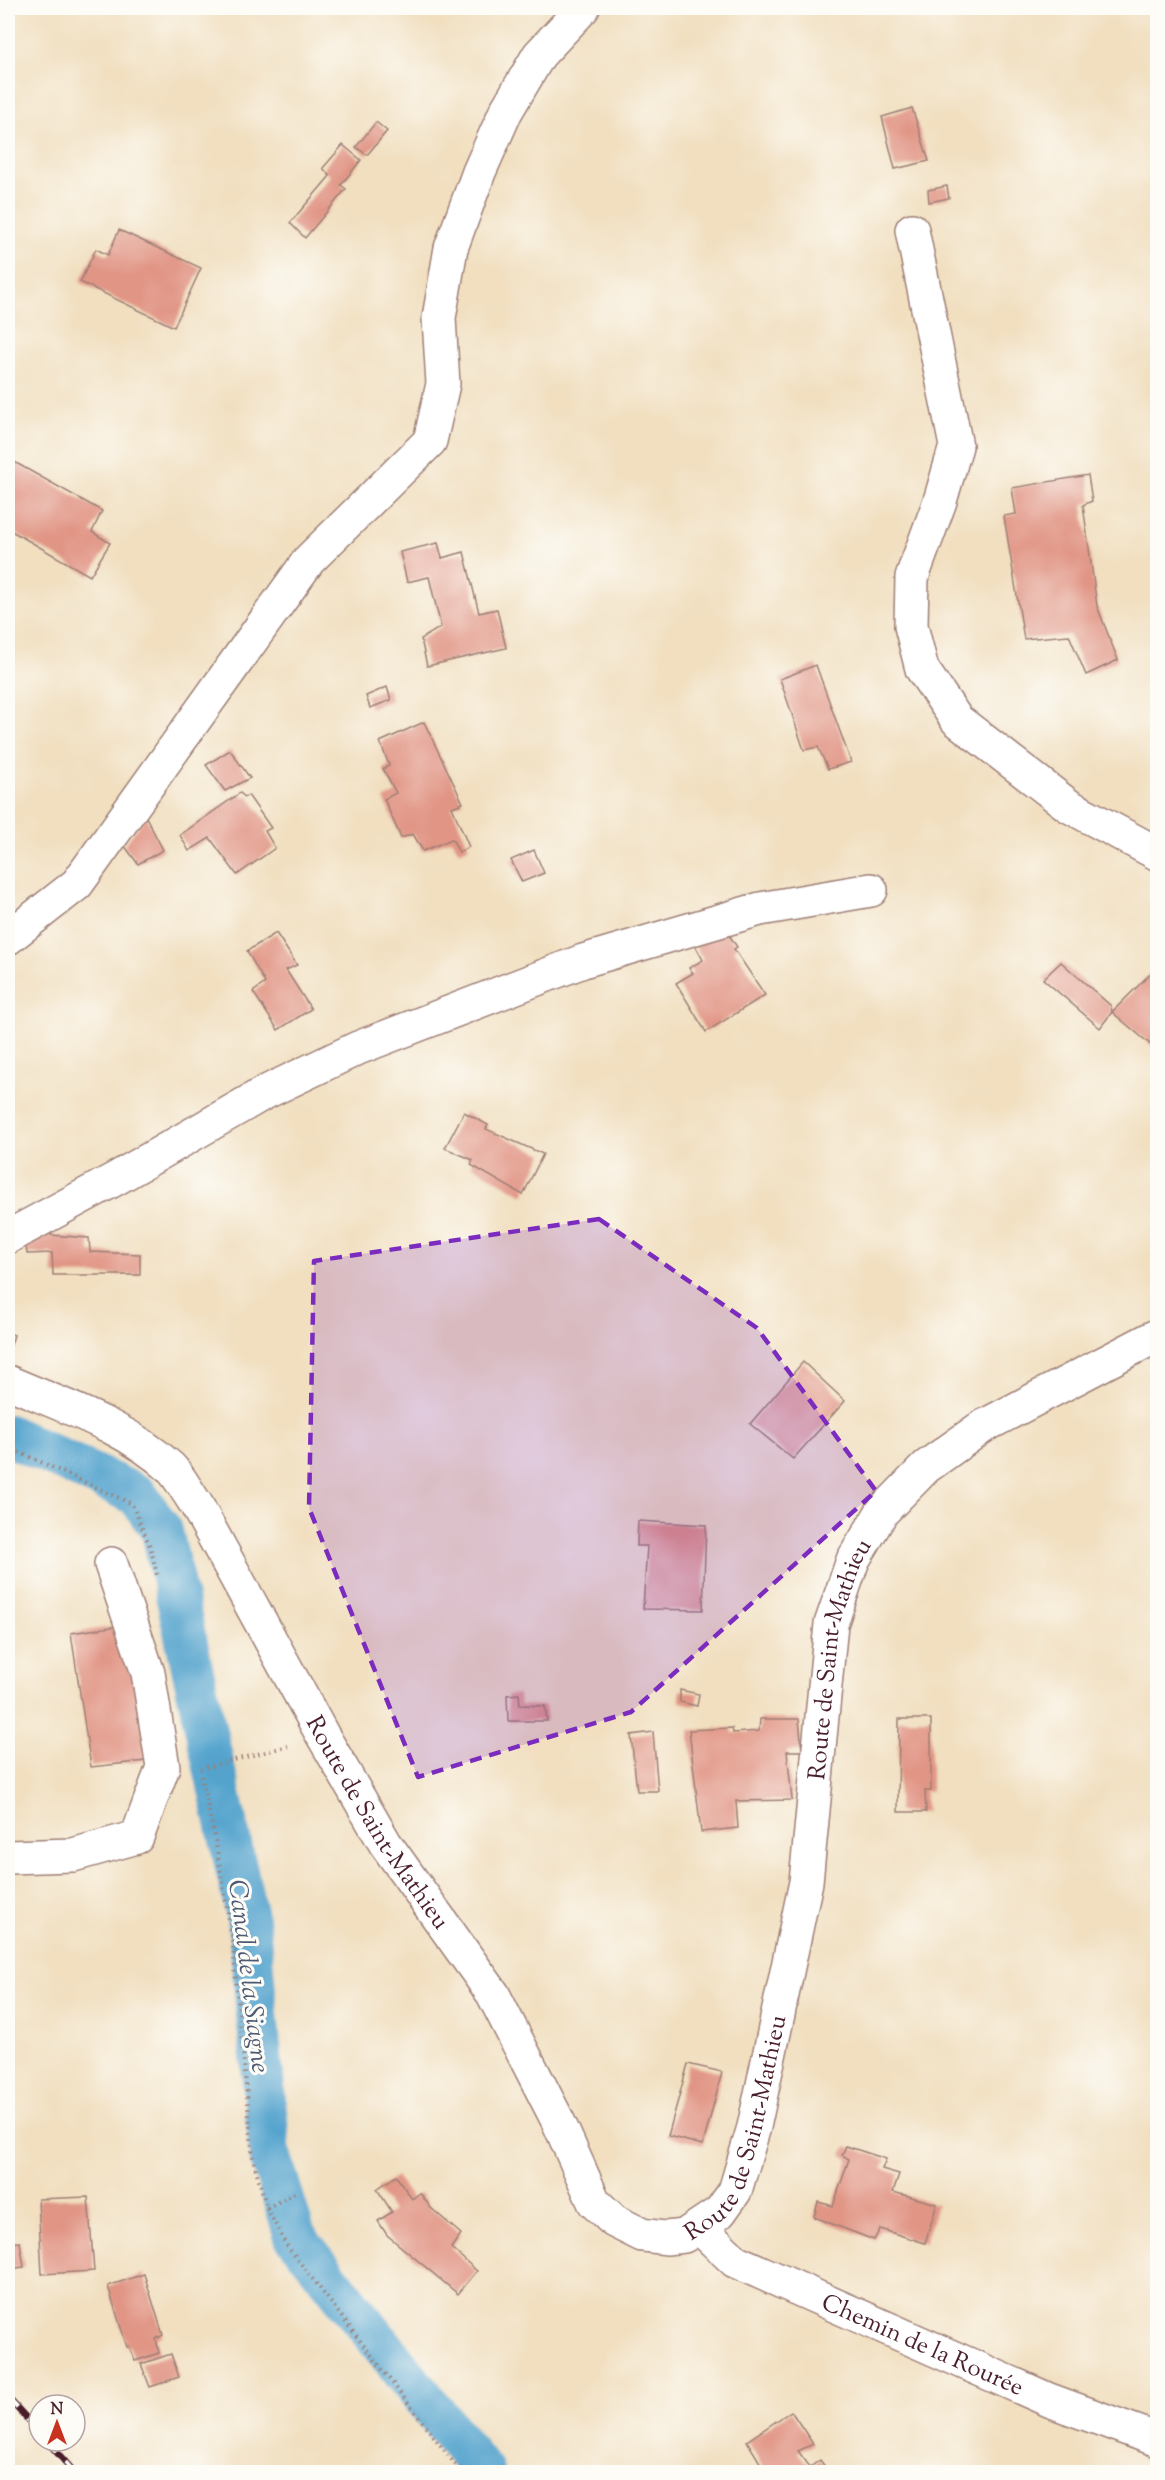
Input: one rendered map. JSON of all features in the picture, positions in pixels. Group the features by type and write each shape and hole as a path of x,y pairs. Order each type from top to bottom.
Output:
{"street":[{"path":"8,938 77,884 309,560 430,441 443,384 439,318 451,248 479,172 506,111 539,55 583,8"},
{"path":"912,230 956,446 940,501 912,577 911,626 922,669 957,720 1069,806 1158,854"},
{"path":"8,1237 117,1178 264,1093 358,1048 583,961 760,909 871,890"},
{"name":"Route de Saint-Mathieu","path":"8,1382 100,1422 138,1443 171,1468 196,1504 323,1736 385,1843 493,1994 559,2123 594,2202 614,2222 642,2235 666,2238 684,2236 720,2212 735,2191 754,2127 806,1882 831,1624 853,1560 882,1512 926,1467 982,1427 1158,1335"},
{"path":"8,1857 73,1856 136,1837 163,1767 148,1673 111,1564"},
{"name":"Chemin de la Rourée","path":"699,2227 735,2261 1049,2400 1158,2440"}],"path":[{"path":"8,1447 132,1504 151,1549 158,1582"},
{"path":"199,1770 323,1736"},
{"path":"197,1759 215,1839 232,1936 253,2159 267,2208 285,2243 461,2472"},
{"path":"267,2208 295,2193"}],"highlighted area":[{"path":"599,1219 757,1328 876,1491 631,1712 418,1777 309,1508 314,1261"}],"building":[{"path":"912,108 929,161 895,169 882,117"},
{"path":"376,122 387,131 367,155 356,147"},
{"path":"343,145 361,160 341,185 346,189 305,238 290,223 330,176 323,168"},
{"path":"947,186 949,198 929,202 928,190"},
{"path":"119,230 201,268 174,327 80,282 96,249 108,255"},
{"path":"9,459 102,511 92,532 110,543 90,576 8,529"},
{"path":"1088,475 1092,501 1083,505 1097,606 1118,660 1086,675 1069,635 1024,639 1004,516 1016,514 1012,488"},
{"path":"438,543 442,558 464,552 479,613 497,609 506,648 427,666 421,639 441,627 429,577 407,582 400,552"},
{"path":"816,665 851,762 828,769 818,747 804,750 780,679"},
{"path":"387,687 391,700 370,708 366,696"},
{"path":"424,722 463,803 452,807 469,847 459,852 452,839 423,851 413,834 401,838 384,799 396,793 383,769 389,765 380,742"},
{"path":"230,750 250,778 225,791 206,765"},
{"path":"240,793 245,797 248,795 271,828 265,831 275,848 237,875 210,838 189,851 180,835"},
{"path":"146,817 163,850 138,864 124,845"},
{"path":"534,850 544,873 522,882 511,860"},
{"path":"724,927 737,947 734,949 765,995 706,1032 676,983 693,973 689,968 703,960 691,938"},
{"path":"276,933 297,965 286,970 311,1009 278,1030 253,992 265,983 247,951"},
{"path":"1061,962 1111,1006 1112,1012 1100,1028 1043,979"},
{"path":"1158,966 1158,1051 1112,1012"},
{"path":"464,1112 488,1125 486,1129 543,1154 523,1195 471,1165 473,1160 445,1148"},
{"path":"51,1226 51,1235 89,1238 90,1252 140,1254 140,1275 53,1275 52,1253 27,1254 25,1240"},
{"path":"8,1333 14,1335 11,1345 8,1344"},
{"path":"803,1362 845,1401 793,1459 750,1424"},
{"path":"638,1521 706,1525 703,1610 643,1609 647,1546 637,1546"},
{"path":"118,1626 123,1654 131,1652 155,1760 91,1767 71,1633"},
{"path":"680,1690 699,1694 697,1706 680,1702"},
{"path":"519,1694 520,1705 545,1706 547,1721 508,1721 507,1695"},
{"path":"760,1719 799,1719 802,1751 787,1751 792,1800 736,1801 738,1828 701,1832 689,1730 732,1728 733,1733 759,1731"},
{"path":"899,1719 931,1719 931,1791 925,1791 926,1812 898,1812"},
{"path":"653,1732 658,1791 637,1791 631,1735"},
{"path":"688,2064 722,2072 703,2145 668,2136"},
{"path":"846,2146 886,2159 882,2169 899,2174 893,2192 937,2204 925,2243 880,2229 874,2240 814,2217 818,2202 833,2206 849,2159 842,2155"},
{"path":"396,2176 412,2199 420,2193 431,2208 461,2234 451,2248 477,2271 458,2294 387,2235 378,2221 392,2212 377,2189"},
{"path":"88,2197 94,2271 42,2274 38,2199"},
{"path":"20,2242 24,2267 8,2269 8,2243"},
{"path":"144,2274 163,2335 156,2339 159,2353 135,2361 129,2346 127,2347 108,2286"},
{"path":"171,2354 179,2377 150,2387 141,2364"},
{"path":"791,2411 813,2444 798,2451 810,2467 820,2460 829,2472 763,2472 765,2471 747,2441"}],"waterway":[{"name":"Canal de la Siagne","path":"8,1435 137,1495 162,1531 249,1926 270,2155 295,2236 483,2472"}],"railway":[{"path":"8,2398 27,2419"},
{"path":"57,2453 74,2472"}]}
